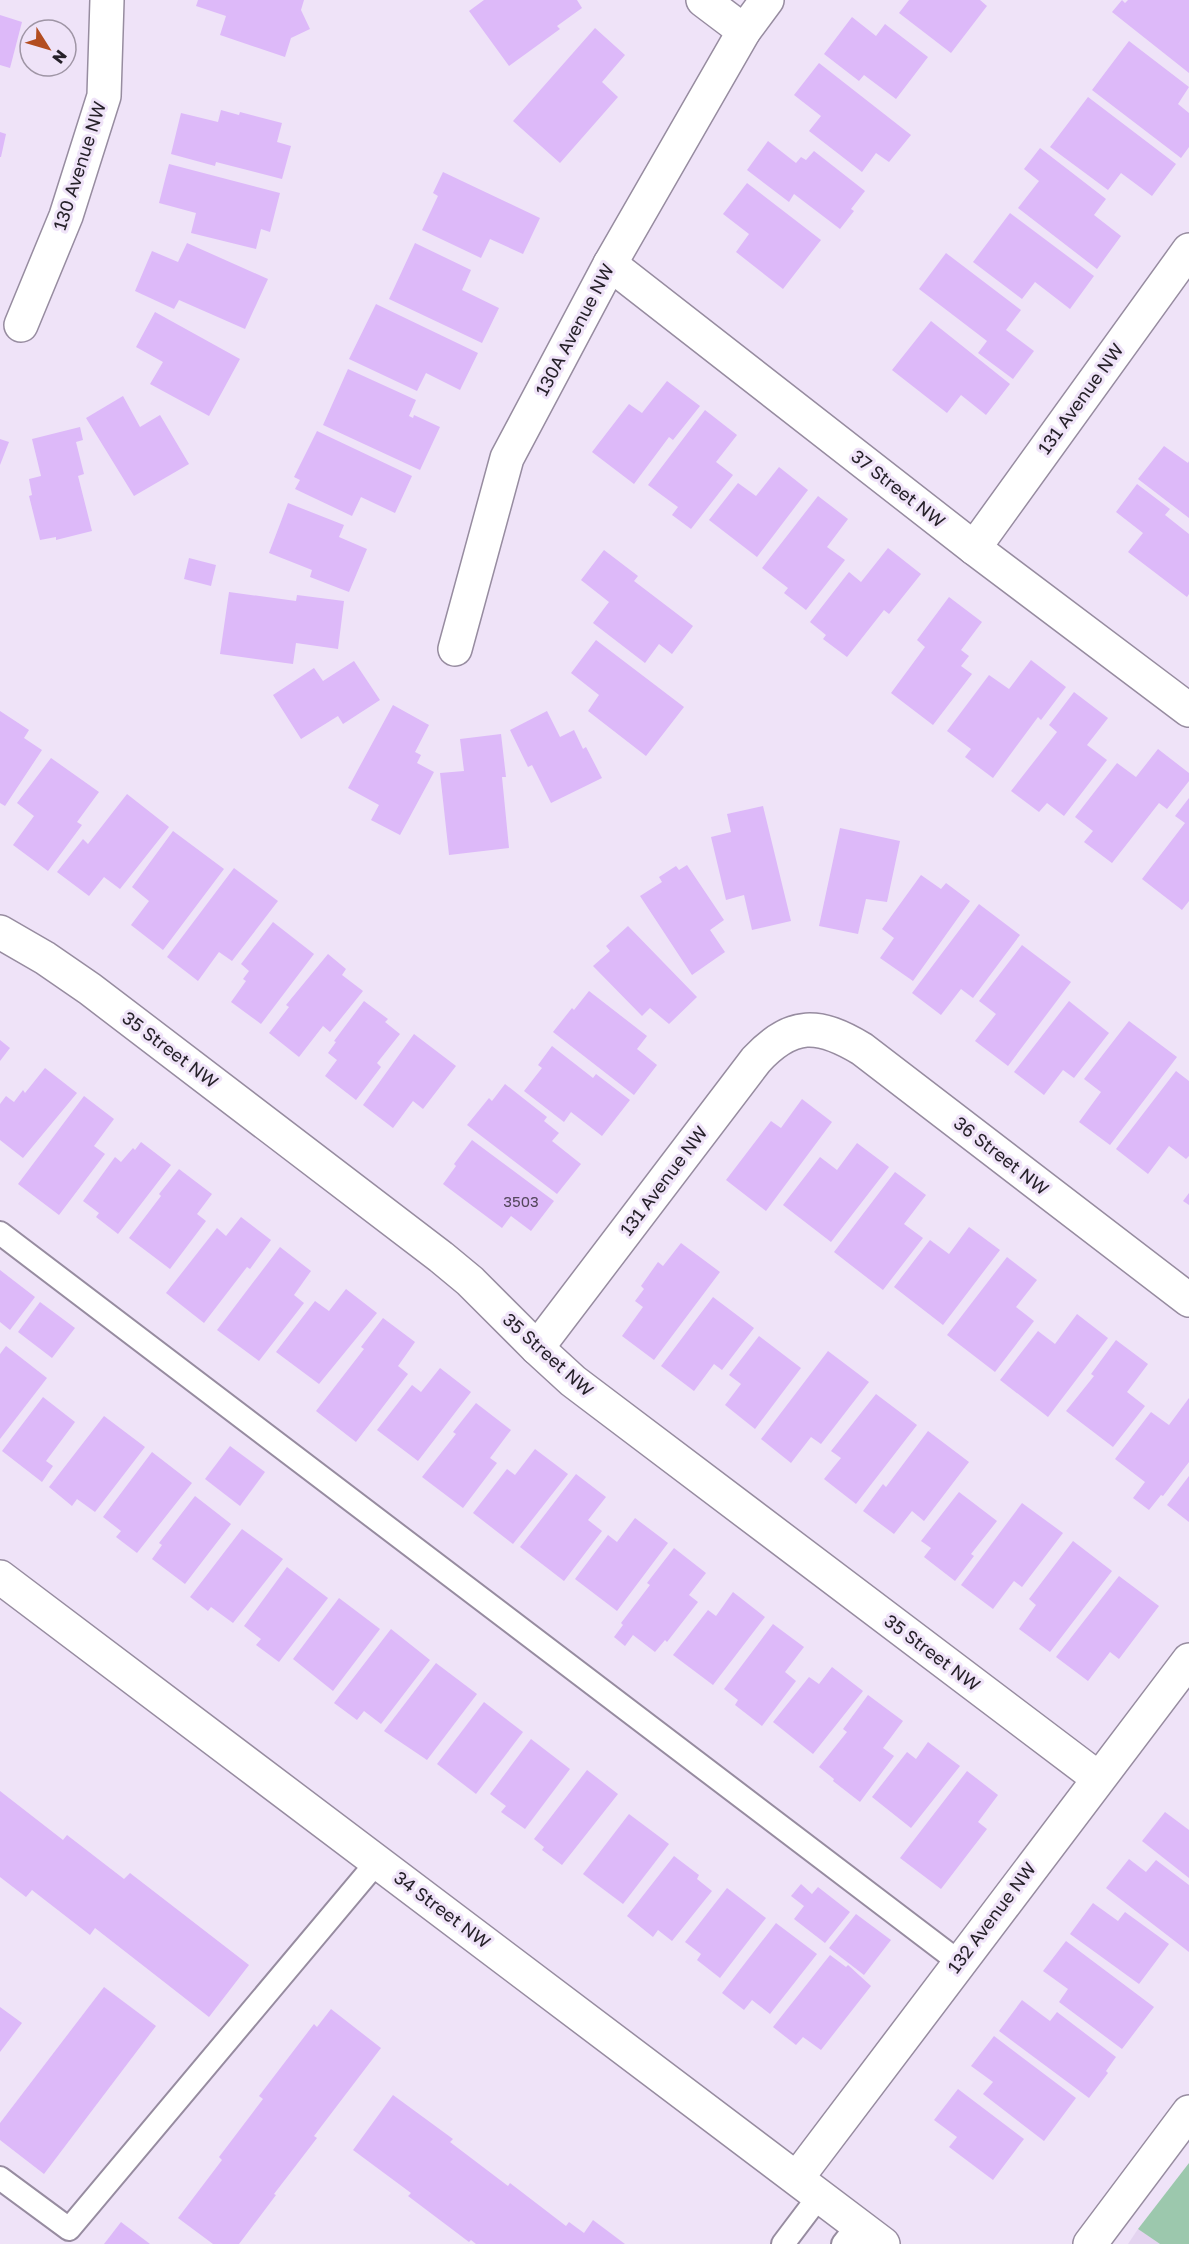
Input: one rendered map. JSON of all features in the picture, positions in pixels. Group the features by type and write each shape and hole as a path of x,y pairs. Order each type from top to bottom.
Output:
{"street":[{"name":"130 Avenue NW","path":"21,326 66,216 104,96 107,0"},
{"path":"703,0 744,31"},
{"name":"130A Avenue NW","path":"455,649 507,458 610,264 744,31 767,0"},
{"name":"131 Avenue NW","path":"974,549 1189,250"},
{"name":"37 Street NW","path":"610,264 974,549 1189,710"},
{"name":"35 Street NW","path":"0,932 45,958 90,989 412,1234 470,1281 573,1381 1098,1778"},
{"name":"131 Avenue NW","path":"537,1348 756,1060 769,1046 785,1035 805,1030"},
{"name":"36 Street NW","path":"805,1030 825,1031 842,1037 862,1049 1189,1300"},
{"name":"34 Street NW","path":"0,1577 808,2186 861,2238"},
{"name":"132 Avenue NW","path":"808,2186 959,1962 1189,1660"},
{"path":"1090,2244 1189,2112"}],"lane":[{"path":"0,1233 959,1962"},
{"path":"0,2178 66,2236 377,1862"},
{"path":"783,2244 808,2186"}],"shaded area":[{"path":"1138,2229 1160,2244 1128,2244"}],"green space":[{"path":"1189,2163 1189,2244 1160,2244 1138,2229"}],"building":[{"path":"198,0 304,0 301,10 310,29 291,38 285,57 220,35 226,16 196,6"},
{"path":"484,0 577,0 582,8 557,26 560,29 509,66 469,11"},
{"path":"909,0 980,0 987,6 951,53 899,13"},
{"path":"1122,0 1125,3 1128,0 1189,0 1189,73 1112,12"},
{"path":"0,15 18,21 18,37 10,68 0,65"},
{"path":"852,17 876,36 885,24 928,57 896,99 864,75 859,81 824,54"},
{"path":"595,28 625,55 602,82 618,97 560,163 513,121"},
{"path":"1129,41 1189,87 1178,104 1189,113 1189,147 1181,158 1092,90"},
{"path":"819,63 911,135 889,162 876,153 862,172 809,131 821,116 794,95"},
{"path":"1088,97 1176,164 1152,196 1121,173 1108,190 1050,147"},
{"path":"221,110 239,115 240,112 282,123 277,142 291,146 282,179 216,162 215,166 171,154 181,113 218,122"},
{"path":"0,132 6,134 1,157 0,157"},
{"path":"768,141 796,163 801,157 806,160 814,151 865,191 851,209 854,211 840,229 794,194 789,202 747,170"},
{"path":"1040,148 1106,199 1094,215 1121,236 1097,269 1018,208 1039,181 1024,169"},
{"path":"169,164 280,193 270,232 261,229 256,249 191,233 196,213 159,203"},
{"path":"443,172 540,218 523,254 490,239 481,258 422,230 438,196 433,193"},
{"path":"747,183 821,240 783,289 736,252 749,234 723,214"},
{"path":"1010,213 1094,276 1070,309 1035,282 1022,299 973,262"},
{"path":"187,243 268,279 245,329 179,300 174,309 135,291 152,251 178,262"},
{"path":"415,243 471,270 462,290 499,308 482,343 389,299"},
{"path":"946,253 1021,310 1006,330 1034,351 1013,379 978,353 987,341 919,289"},
{"path":"376,304 478,353 460,390 426,373 417,391 349,359"},
{"path":"155,312 240,359 209,416 150,384 163,362 136,347"},
{"path":"931,321 1010,384 986,415 961,395 947,413 892,370"},
{"path":"348,369 416,400 409,416 413,418 414,415 440,427 420,470 323,425"},
{"path":"667,381 700,406 673,440 669,437 634,484 592,452 629,404 642,413"},
{"path":"123,396 140,427 160,415 189,464 134,496 86,418"},
{"path":"705,410 737,435 716,462 733,475 691,529 672,515 678,507 648,485"},
{"path":"80,427 83,440 76,442 84,474 78,476 92,531 56,540 56,537 40,540 29,496 32,495 29,479 41,476 32,439"},
{"path":"317,431 412,476 395,513 361,497 352,516 295,489 300,480 294,477"},
{"path":"0,439 9,442 0,465"},
{"path":"1164,446 1188,463 1189,461 1189,518 1138,479"},
{"path":"779,467 808,490 757,557 709,520 738,483 756,496"},
{"path":"1137,484 1170,509 1165,515 1189,534 1189,594 1187,597 1128,552 1143,533 1116,512"},
{"path":"818,496 848,519 827,547 845,560 806,610 784,593 788,588 762,568"},
{"path":"288,503 344,525 339,537 367,549 349,592 310,577 312,570 269,553"},
{"path":"888,548 921,574 889,614 884,610 847,657 823,639 826,635 810,622 849,572 861,582"},
{"path":"604,550 638,576 634,581 693,626 672,654 659,644 645,663 593,623 609,602 581,580"},
{"path":"189,558 216,565 211,586 184,579"},
{"path":"229,592 296,601 297,595 344,601 338,649 296,643 293,664 220,654"},
{"path":"949,597 982,622 961,650 969,656 961,666 972,674 933,725 891,693 925,647 917,640"},
{"path":"596,640 684,707 646,756 588,711 599,695 571,673"},
{"path":"1031,660 1066,687 1041,720 1038,717 993,778 965,757 971,749 947,731 989,675 1009,689"},
{"path":"354,661 380,700 343,724 338,716 301,739 273,695 314,668 323,681"},
{"path":"1074,692 1108,718 1087,745 1107,760 1064,816 1047,803 1039,812 1011,791 1057,732 1049,725"},
{"path":"393,705 429,725 415,752 421,755 417,763 434,772 400,835 371,820 379,805 348,788"},
{"path":"0,711 29,730 24,738 42,750 5,806 0,803"},
{"path":"547,711 560,737 574,730 602,778 551,803 532,765 528,767 510,730"},
{"path":"501,734 506,777 502,777 509,848 449,855 440,773 464,771 460,739"},
{"path":"1158,749 1189,773 1189,781 1167,809 1159,803 1112,863 1084,842 1093,831 1075,817 1117,763 1136,777"},
{"path":"51,758 99,792 77,822 82,825 48,871 13,845 34,816 17,803"},
{"path":"127,794 169,827 120,889 104,877 89,896 57,872 83,839 88,844"},
{"path":"1189,798 1189,901 1182,910 1142,879 1185,823 1175,816"},
{"path":"763,806 791,921 752,930 744,895 726,900 711,837 731,832 727,814"},
{"path":"840,828 900,841 887,902 866,899 858,934 819,926"},
{"path":"173,831 224,869 163,950 131,925 149,901 132,887"},
{"path":"687,865 724,920 710,930 725,952 692,975 640,896 662,882 659,877 676,866 679,870"},
{"path":"234,868 278,901 232,961 219,952 198,981 167,957"},
{"path":"921,875 941,889 946,883 970,901 913,981 880,958 894,938 882,929"},
{"path":"979,904 1020,935 973,998 961,989 941,1015 912,993"},
{"path":"273,922 314,954 261,1024 231,1002 246,981 243,979 249,971 241,964"},
{"path":"628,926 697,997 669,1024 650,1008 642,1016 593,966 610,951 606,946"},
{"path":"1022,945 1071,982 1008,1066 975,1041 996,1014 979,1001"},
{"path":"328,954 346,969 342,975 363,991 330,1032 323,1026 299,1057 269,1033 289,1007 286,1005"},
{"path":"589,991 647,1036 637,1049 657,1065 634,1095 553,1032"},
{"path":"364,1001 388,1019 385,1022 400,1034 377,1063 381,1067 356,1100 325,1076 337,1060 328,1053 336,1042 334,1041"},
{"path":"1069,1001 1109,1033 1074,1078 1063,1070 1044,1095 1014,1072"},
{"path":"1129,1021 1177,1057 1110,1145 1079,1122 1101,1092 1084,1079"},
{"path":"414,1034 456,1066 423,1109 413,1101 393,1128 363,1105"},
{"path":"0,1040 10,1048 0,1061"},
{"path":"552,1046 593,1078 596,1074 630,1100 602,1136 571,1112 564,1122 524,1091 542,1068 538,1065"},
{"path":"45,1068 77,1093 23,1158 0,1140 0,1104 6,1096 14,1102 23,1090 25,1093"},
{"path":"1176,1071 1189,1081 1189,1156 1186,1159 1169,1146 1148,1174 1116,1149"},
{"path":"505,1084 547,1117 544,1121 559,1133 552,1141 581,1164 557,1194 467,1125 489,1098 492,1101"},
{"path":"84,1096 114,1119 94,1146 105,1154 59,1215 18,1184"},
{"path":"802,1099 832,1122 766,1211 726,1180 771,1121 781,1128"},
{"path":"472,1140 554,1201 531,1231 511,1216 502,1228 443,1184 456,1166 454,1164"},
{"path":"141,1142 171,1165 118,1234 96,1217 99,1213 83,1201 115,1157 121,1162"},
{"path":"857,1143 889,1167 831,1242 783,1205 820,1157 837,1170"},
{"path":"179,1169 212,1194 197,1214 206,1221 170,1269 129,1238"},
{"path":"895,1172 926,1195 904,1224 923,1238 883,1290 834,1252"},
{"path":"1189,1193 1189,1205 1183,1201"},
{"path":"241,1217 271,1240 250,1269 247,1267 204,1323 166,1293 217,1228 226,1236"},
{"path":"969,1227 1000,1250 943,1325 894,1287 930,1240 949,1254"},
{"path":"681,1243 720,1272 654,1360 622,1336 643,1307 635,1301 644,1289 641,1286 658,1262 663,1266"},
{"path":"280,1247 311,1271 294,1295 304,1303 259,1361 217,1330"},
{"path":"1007,1257 1037,1280 1016,1307 1034,1321 995,1372 947,1335"},
{"path":"0,1270 35,1297 10,1330 0,1322"},
{"path":"346,1289 377,1313 319,1384 276,1352 315,1301 329,1311"},
{"path":"713,1297 754,1328 722,1370 714,1364 694,1391 661,1366"},
{"path":"40,1302 75,1328 52,1358 18,1332"},
{"path":"1077,1314 1108,1338 1048,1417 1000,1380 1038,1331 1055,1344"},
{"path":"383,1318 415,1342 398,1366 408,1374 356,1442 316,1411 364,1349 361,1347"},
{"path":"759,1336 801,1368 755,1429 725,1405 741,1384 729,1375"},
{"path":"1116,1340 1148,1364 1127,1392 1145,1406 1113,1447 1066,1411 1094,1376 1091,1374"},
{"path":"6,1346 47,1378 0,1439 0,1354"},
{"path":"828,1351 869,1382 821,1444 811,1437 791,1463 761,1439"},
{"path":"440,1368 471,1392 418,1461 377,1430 412,1385 421,1392"},
{"path":"876,1394 917,1425 856,1504 824,1479 841,1458 831,1451"},
{"path":"43,1397 75,1422 46,1461 53,1466 42,1482 2,1451"},
{"path":"1189,1398 1189,1462 1149,1510 1133,1498 1145,1482 1115,1459 1151,1412 1169,1425"},
{"path":"476,1403 511,1430 490,1458 497,1463 463,1508 422,1477 456,1434 453,1432"},
{"path":"104,1416 145,1447 95,1512 77,1499 72,1506 49,1487"},
{"path":"928,1431 969,1462 924,1521 912,1511 894,1534 863,1511 883,1484 886,1487"},
{"path":"230,1446 265,1472 240,1506 205,1479"},
{"path":"535,1449 568,1474 513,1544 473,1513 507,1469 515,1475"},
{"path":"152,1452 192,1483 137,1553 116,1537 121,1531 103,1517"},
{"path":"576,1474 606,1497 588,1520 602,1531 564,1581 520,1547"},
{"path":"1189,1476 1189,1522 1167,1505"},
{"path":"959,1492 997,1521 971,1554 974,1556 955,1581 924,1557 931,1548 921,1541"},
{"path":"195,1496 231,1524 185,1584 152,1559 162,1545 159,1543"},
{"path":"1022,1503 1063,1533 1022,1587 1014,1581 993,1609 961,1585"},
{"path":"635,1518 668,1543 617,1611 575,1579 608,1535 617,1542"},
{"path":"242,1529 283,1559 233,1623 211,1607 208,1611 190,1597"},
{"path":"1073,1541 1112,1571 1050,1652 1019,1629 1036,1605 1029,1599"},
{"path":"674,1548 706,1573 689,1595 698,1602 667,1642 665,1640 655,1652 633,1635 625,1646 614,1637 623,1625 621,1623 650,1585 647,1583"},
{"path":"287,1567 328,1598 279,1662 256,1645 261,1639 244,1626"},
{"path":"1119,1576 1159,1606 1119,1659 1110,1652 1088,1681 1056,1657"},
{"path":"733,1592 765,1617 713,1685 673,1655 708,1610 716,1616"},
{"path":"339,1598 380,1629 333,1691 293,1659"},
{"path":"773,1624 804,1647 785,1672 796,1681 762,1726 735,1705 738,1700 724,1689"},
{"path":"391,1629 430,1660 381,1724 364,1711 357,1720 334,1703"},
{"path":"436,1663 477,1694 427,1760 384,1731"},
{"path":"832,1667 863,1691 813,1754 773,1722 809,1677 819,1684"},
{"path":"868,1695 903,1721 883,1748 894,1756 860,1802 819,1767 847,1732 843,1729"},
{"path":"484,1702 523,1732 476,1794 437,1764"},
{"path":"531,1739 570,1769 525,1829 501,1812 506,1806 490,1794"},
{"path":"928,1742 960,1766 911,1828 872,1797 907,1752 916,1759"},
{"path":"587,1770 618,1794 562,1865 542,1850 544,1847 534,1839"},
{"path":"967,1771 998,1795 978,1822 987,1829 941,1889 900,1858"},
{"path":"0,1791 63,1840 67,1835 124,1879 130,1873 249,1965 209,2017 95,1928 90,1935 32,1890 26,1897 0,1877"},
{"path":"1165,1812 1189,1830 1189,1878 1142,1841"},
{"path":"629,1814 669,1844 623,1904 583,1874"},
{"path":"674,1856 699,1875 697,1879 712,1891 672,1941 658,1930 653,1937 627,1916"},
{"path":"1129,1859 1146,1872 1156,1860 1189,1885 1189,1952 1106,1888"},
{"path":"801,1884 812,1894 818,1887 850,1912 825,1943 794,1919 804,1906 791,1896"},
{"path":"727,1888 766,1918 720,1978 697,1960 701,1954 685,1942"},
{"path":"1093,1903 1118,1921 1125,1912 1169,1944 1139,1984 1070,1934"},
{"path":"856,1914 891,1940 864,1975 829,1948"},
{"path":"776,1923 817,1954 770,2014 752,2000 744,2010 722,1993"},
{"path":"1066,1941 1154,2007 1122,2049 1059,2002 1068,1989 1043,1971"},
{"path":"830,1955 846,1967 848,1965 871,1986 821,2050 803,2037 796,2045 773,2027"},
{"path":"104,1987 156,2026 44,2174 0,2140 0,2123"},
{"path":"1022,2000 1050,2021 1057,2012 1116,2057 1106,2071 1108,2073 1089,2098 999,2031"},
{"path":"0,2007 22,2023 0,2052"},
{"path":"331,2009 381,2048 314,2136 317,2138 239,2244 213,2244 178,2218 222,2160 219,2157 263,2099 259,2096 314,2024 317,2027"},
{"path":"994,2036 1076,2098 1044,2141 983,2094 993,2082 971,2066"},
{"path":"958,2089 1024,2139 993,2180 949,2147 957,2137 934,2120"},
{"path":"393,2095 453,2139 450,2142 508,2186 510,2183 566,2226 569,2222 584,2233 593,2220 625,2244 476,2244 471,2240 469,2242 408,2196 411,2193 353,2150"},
{"path":"121,2222 150,2244 104,2244"}]}
